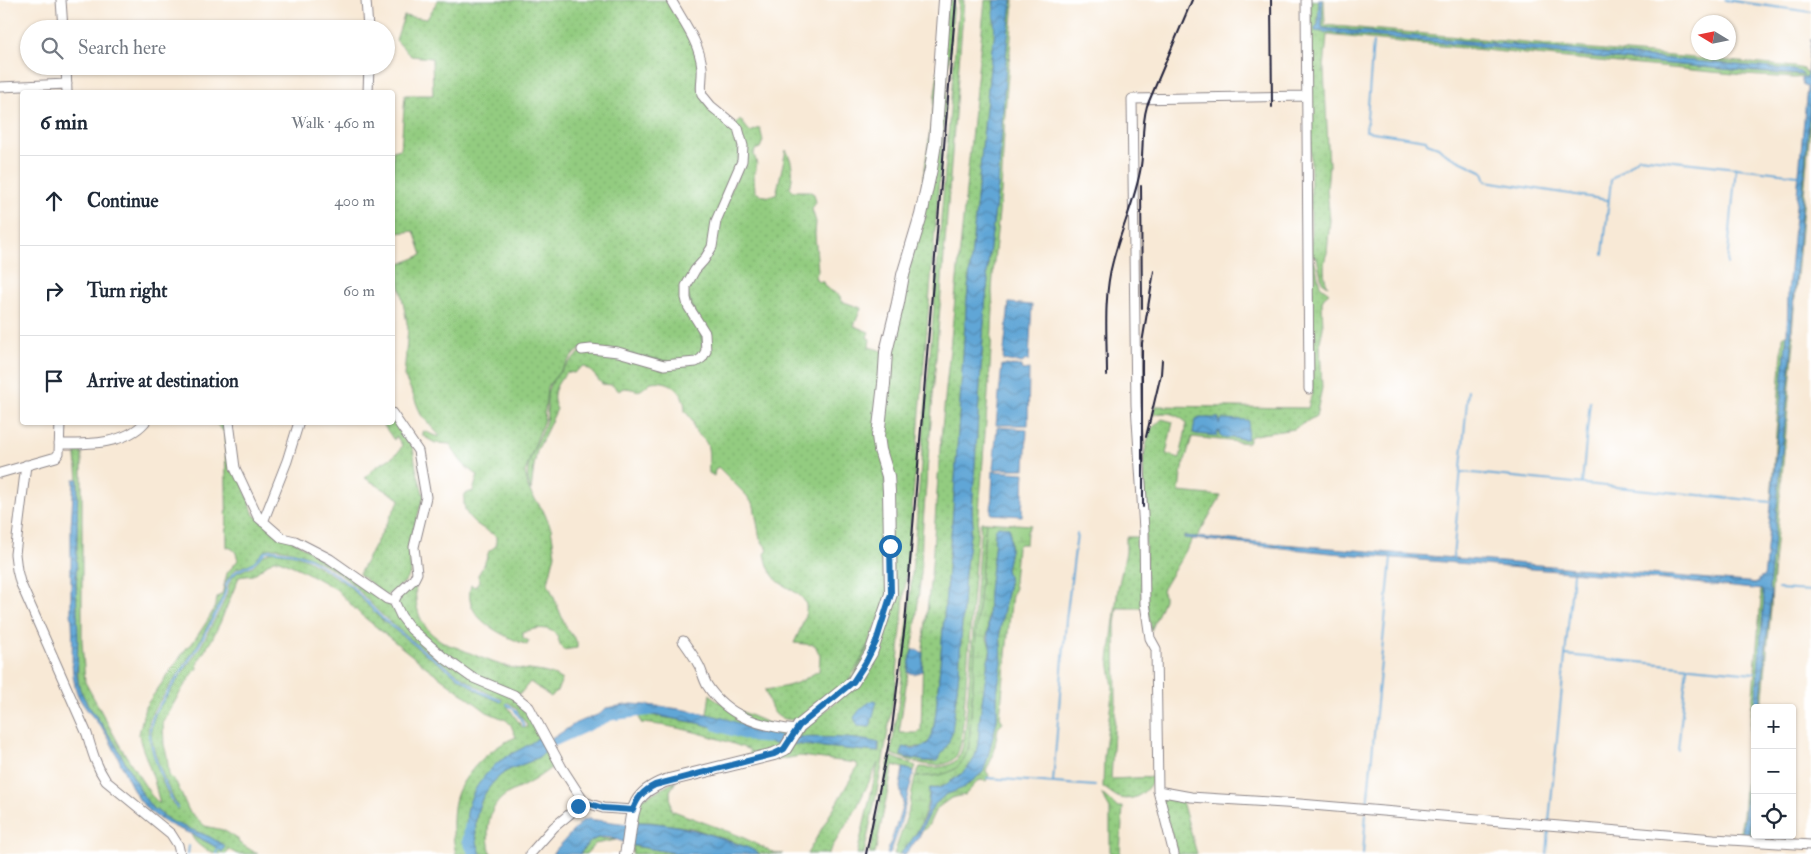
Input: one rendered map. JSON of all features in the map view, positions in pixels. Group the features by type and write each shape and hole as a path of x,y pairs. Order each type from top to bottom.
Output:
{"main road":[{"path":"627,849 632,815 636,801 642,793 655,785 774,754 784,749 805,722 849,686 859,673 876,642 891,594 888,476 878,436 886,352 903,275 921,216 931,169 935,143 945,0"}],"street":[{"path":"61,0 62,20"},
{"path":"366,0 367,20"},
{"path":"582,350 618,352 664,366 696,362 702,358 706,351 705,333 688,306 686,286 712,247 716,221 742,162 743,146 738,128 711,106 702,95 702,67 696,45 690,30 671,0"},
{"path":"1306,0 1309,389"},
{"path":"0,87 67,88 66,75"},
{"path":"368,90 369,75"},
{"path":"1174,854 1158,791 1156,649 1150,638 1145,603 1144,530 1136,405 1132,99 1306,96"},
{"path":"394,601 397,595 414,580 416,574 414,547 426,497 418,451 395,417"},
{"path":"0,473 56,457 59,453 60,425"},
{"path":"59,444 120,438 139,430 143,425"},
{"path":"229,425 235,468 256,514 263,522 282,538 295,541 330,559 387,599 394,601 401,616 411,630 453,665 480,681 525,702 533,711 545,738 584,802 632,815"},
{"path":"263,522 287,461 298,425"},
{"path":"26,465 15,554 20,582 87,734 100,771 106,781 171,834 178,845 180,854"},
{"path":"683,641 698,663 706,684 725,705 752,722 769,727 792,738"},
{"path":"1158,791 1221,800 1300,804 1714,839 1811,845"},
{"path":"530,854 554,827 584,802"}],"green space":[{"path":"438,0 667,0 696,51 699,69 698,88 734,130 739,144 739,158 710,246 684,284 702,333 700,355 672,362 585,346 573,355 547,387 544,420 525,472 528,487 543,510 551,528 555,554 548,583 566,627 577,642 577,648 563,650 554,633 541,628 523,633 523,638 529,641 527,645 496,631 478,616 472,607 470,597 471,585 475,587 479,581 478,575 489,551 496,546 496,536 472,520 465,509 465,494 473,491 478,475 461,462 450,444 435,443 423,436 423,431 440,436 421,415 404,376 408,328 396,266 422,255 414,231 397,233 395,226 395,150 401,149 405,95 433,95 432,58 411,56 396,40 404,16 427,19"},
{"path":"948,0 954,0 896,684 864,854 857,854 878,763 857,807 828,854 807,854 858,766 856,763 800,756 766,760 792,744 879,752 879,743 858,739 795,737 838,700 891,607 883,443 887,364 914,248"},
{"path":"959,0 964,0 922,536 921,572 915,632 899,733 917,733 921,731 923,649 932,565 940,448 985,0 994,0 995,31 966,309 953,510 936,712 932,738 923,747 908,747 906,756 906,758 932,762 953,722 959,672 965,573 971,527 973,525 972,511 987,275 998,186 1007,45 1012,0 1014,0 1001,193 992,291 990,368 962,737 959,750 954,758 947,763 928,765 891,754 908,622"},
{"path":"1310,0 1319,1 1318,24 1315,30 1323,32 1804,75 1793,70 1324,28 1322,27 1322,0 1324,0 1325,25 1691,58 1691,60 1717,60 1795,67 1804,69 1807,74 1806,77 1794,78 1744,75 1327,35 1324,69 1329,165 1327,190 1330,220 1324,270 1328,286 1322,282 1317,258 1311,255"},
{"path":"1811,93 1811,117 1792,332 1794,342 1762,704 1760,704 1771,593 1769,588 1792,347 1791,334"},
{"path":"740,119 750,132 760,128 763,141 760,148 755,150 754,155 757,163 754,176 755,191 765,196 776,195 786,150 792,168 790,188 793,191 809,191 814,194 816,202 812,209 816,222 818,271 815,277 817,281 823,282 825,287 840,296 841,301 861,308 854,326 869,332 867,337 870,339 869,347 883,351 889,596 854,677 804,720 781,718 777,715 773,711 765,690 792,685 819,671 820,656 815,645 794,643 806,613 805,601 798,594 779,582 771,573 765,554 768,550 760,539 754,506 747,496 718,467 715,470 714,476 709,473 707,444 694,430 693,421 685,411 680,392 676,388 665,382 651,382 638,391 623,388 619,391 612,385 602,384 590,370 583,366 574,373 567,372 555,389 554,399 557,409 537,451 531,490 527,472 546,420 548,389 560,371 582,351 627,355 688,364 707,352 686,292 704,261 715,228 743,162 736,124"},
{"path":"1311,260 1315,262 1320,286 1329,293 1322,302 1323,328 1320,342 1322,388 1316,416 1294,429 1255,435 1250,437 1248,443 1192,437 1181,474 1179,492 1221,496 1197,537 1184,536 1184,538 1193,539 1162,590 1164,600 1151,631 1147,602 1143,459 1150,430 1162,419 1173,422 1166,454 1180,458 1186,429 1186,422 1174,415 1162,413 1153,415 1155,406 1308,408 1312,393","holes":["1219,419 1219,424 1247,439 1221,437 1218,431"]},
{"path":"1787,334 1771,500 1783,337"},
{"path":"395,423 413,448 416,468 424,496 408,546 411,572 404,583 386,596 359,574 400,499 365,478 376,467 398,452 402,445 396,436 394,440 383,425 395,425"},
{"path":"217,425 226,425 231,450 254,515 386,601 427,646 524,704 544,741 538,738 500,761 478,785 472,796 467,817 468,841 471,854 456,854 453,823 456,798 462,783 482,759 499,746 516,737 511,725 506,720 487,712 425,666 360,614 336,589 300,569 279,560 273,560 253,575 239,577 220,623 199,660 197,668 163,722 164,745 169,775 176,782 189,811 205,826 223,830 238,839 239,843 258,854 237,854 228,849 226,854 215,853 205,849 193,839 191,834 213,845 210,837 170,821 154,810 144,797 114,742 88,705 78,682 76,587 78,479 75,446 85,445 82,452 82,641 85,682 120,746 151,795 160,804 139,734 145,707 207,622 217,597 222,594 227,573 238,560 235,551 227,547 225,433","holes":["272,548 283,549 314,559 334,570 351,583 399,630 469,681 502,699 502,701 500,702 480,693 421,651 382,620 349,586 308,560 294,554 272,551 262,556 253,566 238,572 232,578 222,606 201,646 156,712 151,729 154,750 178,810 164,785 149,737 148,725 153,711 198,644 219,604 224,593 225,583 230,576 236,569 252,563 265,550","508,702 515,707 527,725 526,728 522,727 506,704"]},
{"path":"981,522 986,522 977,620 969,747 965,757 955,769 941,775 915,777 920,767 951,764 960,754 963,745"},
{"path":"986,522 1031,525 1027,532 1026,544 1020,544 1017,547 1015,588 1012,594 1000,717 1003,723 998,728 993,756 986,771 989,775 986,781 979,780 965,795 951,798 936,809 928,826 921,833 934,805 945,795 969,784 986,764 997,720 997,692 1002,663 1000,630 1009,582 1006,569 1010,550 1010,530 995,541 989,593 987,639 991,649 975,756 968,767 958,776 941,787 930,788 924,816 917,832 900,854 894,854 908,813 915,777 941,775 955,769 965,757 969,747 977,620"},
{"path":"1126,537 1142,537 1141,608 1117,608 1115,624 1116,701 1111,779 1155,777 1141,794 1137,797 1126,799 1118,797 1103,787 1104,756 1113,687 1109,660 1118,588 1126,552"},
{"path":"416,581 417,609 424,624 436,637 447,644 494,663 551,674 562,680 557,691 551,697 530,682 520,694 490,683 468,671 417,633 397,605 399,595"},
{"path":"1760,590 1762,590 1764,599 1756,704 1752,704 1761,598"},
{"path":"710,694 717,701 787,731 790,737 773,735 707,714"},
{"path":"638,713 698,723 784,745 750,757 750,750 710,736 683,729 641,723"},
{"path":"1751,718 1751,760 1742,835 1749,834 1751,810 1751,838 1739,838 1743,814"},
{"path":"548,748 556,765 531,782 506,795 497,803 490,816 488,831 491,854 481,854 477,843 476,820 478,809 488,788 505,772 537,758"},
{"path":"890,756 916,766 914,771 893,765 875,854 869,854"},
{"path":"676,781 670,791 671,810 740,836 774,853 783,854 760,854 737,843 692,828 650,822 633,822 638,801"},
{"path":"1101,793 1117,807 1123,807 1120,854 1110,854 1110,809"},
{"path":"1160,795 1181,798 1197,854 1177,854"},
{"path":"598,838 616,840 595,844 586,854 580,854 588,842"},
{"path":"629,845 681,854 632,854 633,849"}],"water":[{"path":"994,0 1012,0 1007,45 998,186 987,275 972,511 973,525 971,527 965,573 959,672 952,732 948,744 937,761 924,761 901,756 902,747 920,748 929,742 932,736 936,712 953,510 966,309 994,37"},
{"path":"1319,0 1322,0 1322,27 1324,28 1793,70 1804,75 1315,31 1318,24"},
{"path":"1811,39 1811,93 1791,334 1792,347 1769,588 1771,593 1760,704 1755,704 1764,599 1762,590 1645,578 1331,553 1184,538 1184,536 1759,583 1759,579 1764,576 1765,569 1787,334 1788,291 1807,87 1803,86 1801,78 1806,77"},
{"path":"1009,303 1032,305 1029,360 1022,363 1003,360"},
{"path":"1002,365 1022,366 1023,370 1029,369 1028,425 996,425"},
{"path":"1198,418 1219,418 1219,424 1222,419 1249,421 1247,439 1221,437 1218,431 1217,436 1193,433 1195,420"},
{"path":"997,427 1027,429 1025,469 993,469"},
{"path":"993,471 1024,473 1022,516 991,514"},
{"path":"74,479 78,479 76,587 77,676 80,690 88,705 114,742 144,797 154,810 170,821 210,837 225,846 222,852 213,845 164,821 146,808 134,791 104,731 79,698 72,668 71,526"},
{"path":"998,526 1008,527 1010,530 1010,550 1006,569 1009,582 1000,630 1002,663 997,692 997,720 986,764 983,772 976,778 963,788 945,795 934,805 919,837 905,854 900,854 912,840 921,825 928,808 930,788 941,787 958,776 968,767 975,756 988,660 990,657 988,634 989,591 995,530"},
{"path":"912,650 918,650 923,653 922,671 914,674 908,672"},
{"path":"873,700 877,701 870,727 858,726 854,718 862,708"},
{"path":"632,704 667,707 700,713 723,718 764,732 790,737 784,745 774,744 698,723 647,714 622,712 601,719 552,745 550,740 576,723 600,714 606,708"},
{"path":"795,737 858,739 879,743 878,752 792,744"},
{"path":"538,738 544,741 548,748 541,755 505,772 488,788 478,808 476,820 477,843 481,854 471,854 466,828 468,806 472,796 485,775 495,765"},
{"path":"1751,760 1749,834 1747,838 1742,835"},
{"path":"903,768 914,771 899,829 890,854 887,854 903,803 900,787"},
{"path":"583,820 628,824 625,843 605,837 589,843 580,854 552,854"},
{"path":"633,822 657,823 693,830 744,846 760,854 681,854 629,845"}],"waterway":[{"path":"1725,0 1811,12"},
{"path":"1373,42 1366,131 1426,140 1427,143 1438,147 1447,155 1483,172 1486,181 1608,200"},
{"path":"1603,254 1611,180 1639,157 1798,175"},
{"path":"1727,264 1736,167"},
{"path":"1453,558 1468,390"},
{"path":"1582,483 1590,401"},
{"path":"1462,472 1771,502"},
{"path":"1053,782 1066,620 1077,534"},
{"path":"177,808 168,791 152,748 150,728 155,712 199,645 220,605 227,583 231,577 237,571 252,564 266,551 295,553 309,558 336,575 350,585 383,619 422,650 481,692 501,701"},
{"path":"1367,807 1391,558"},
{"path":"1549,822 1573,574"},
{"path":"1778,589 1811,591"},
{"path":"1565,655 1754,673"},
{"path":"1678,750 1687,667"},
{"path":"507,704 517,713 524,726"},
{"path":"556,742 611,717 652,712"},
{"path":"715,727 753,739 767,740"},
{"path":"987,778 1095,786"},
{"path":"1363,854 1366,814"},
{"path":"468,826 466,841 472,854"},
{"path":"1547,854 1549,829"},
{"path":"188,854 189,846"},
{"path":"216,853 218,849"}],"railway":[{"path":"866,854 892,728 905,624 956,0"},
{"path":"1107,375 1106,318 1110,275 1116,249 1139,178 1145,114 1192,0"},
{"path":"1271,0 1272,107"},
{"path":"1141,186 1142,308"},
{"path":"1142,459 1142,343 1154,271"},
{"path":"1146,437 1161,374 1162,360"},
{"path":"1143,454 1143,507"}],"route":[{"path":"578,806 584,802 603,808 633,810 636,801 642,793 655,785 782,751 799,726 853,682 871,653 891,594 890,546"}]}
